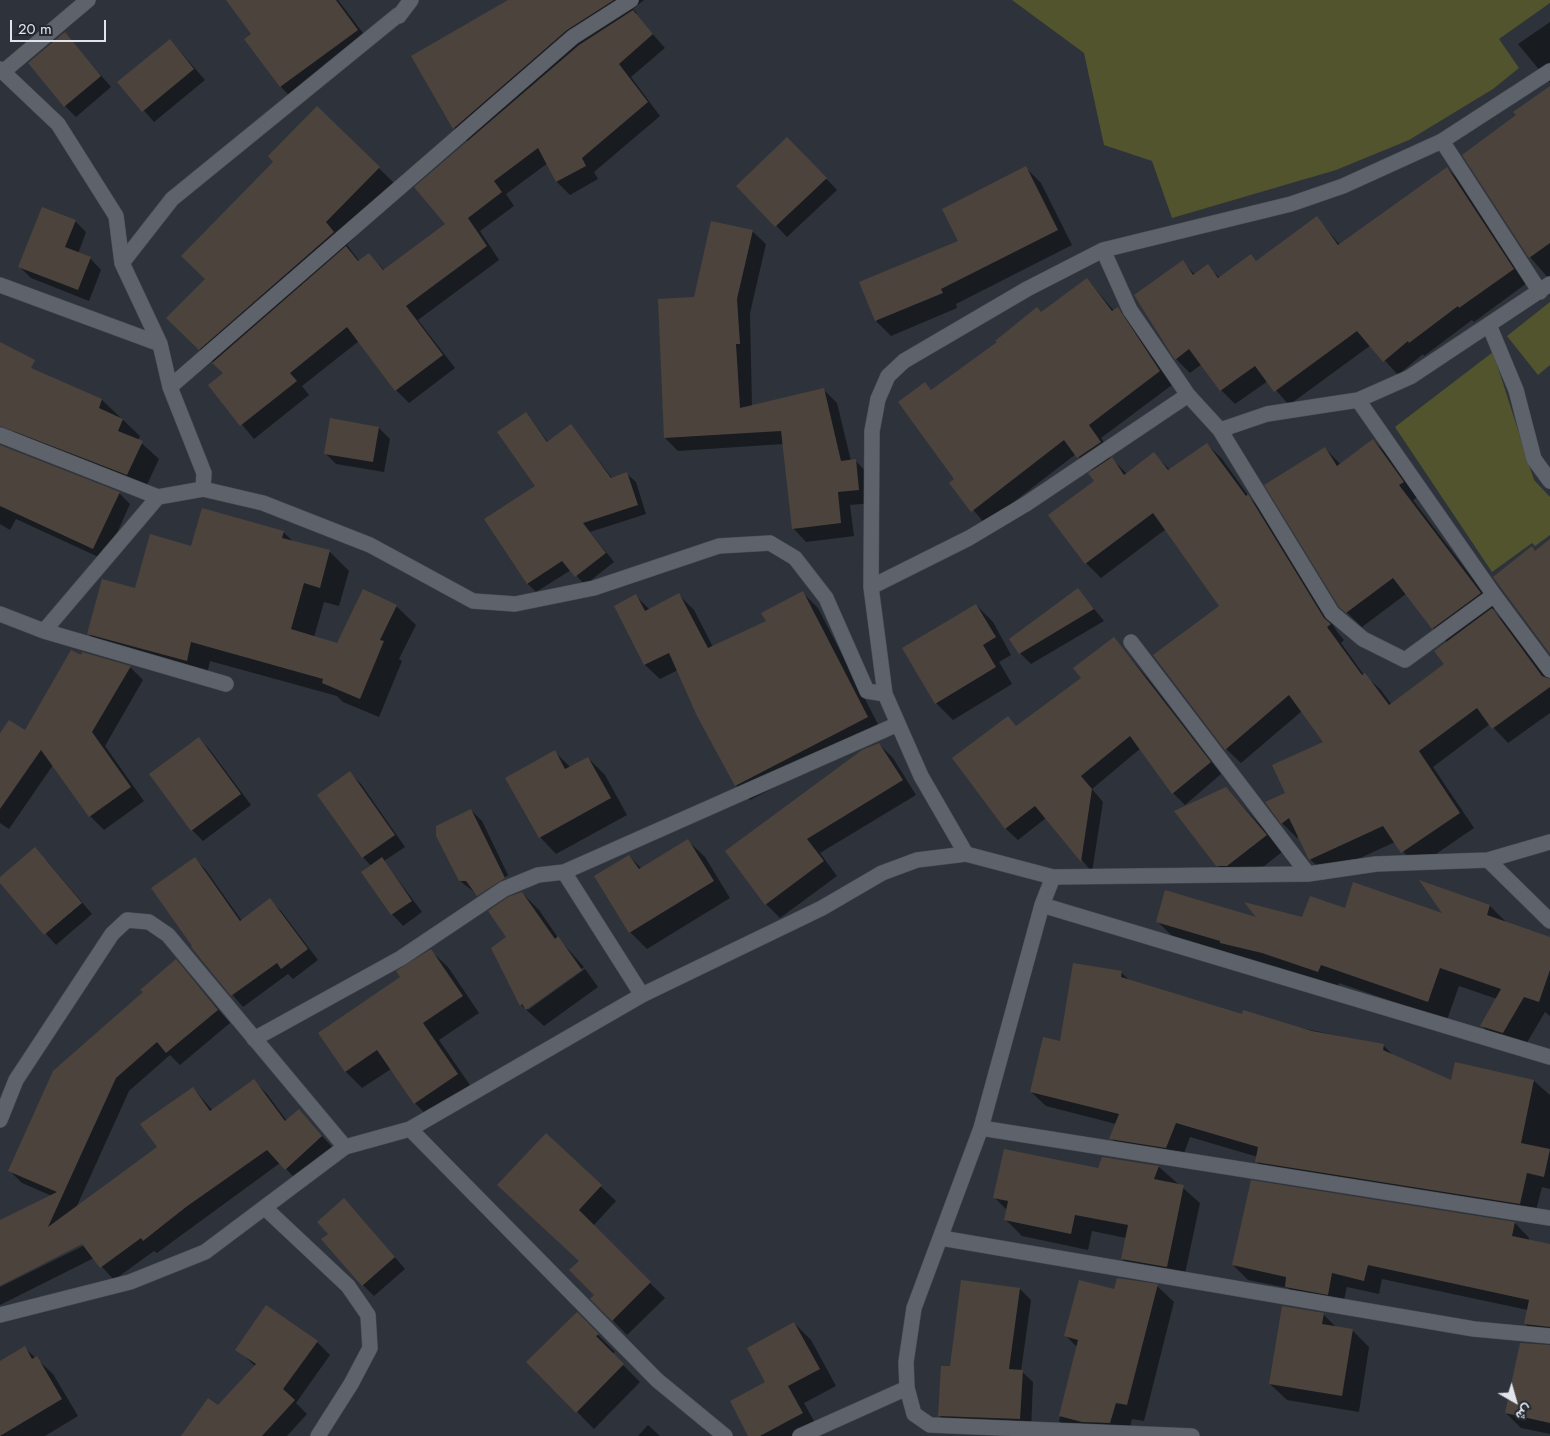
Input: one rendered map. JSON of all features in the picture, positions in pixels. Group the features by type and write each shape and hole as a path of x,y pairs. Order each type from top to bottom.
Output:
{"street":[{"path":"88,0 2,70 58,124 116,216 122,263 160,344 170,387 204,473 203,489"},
{"path":"122,263 172,199 399,16 411,0"},
{"path":"170,387 574,37 631,0"},
{"path":"966,854 921,776 885,694 871,587 872,431 878,399 888,376 904,361 1028,289 1103,250 1291,204 1342,186 1442,141 1550,71"},
{"path":"1220,430 1267,414 1358,400 1410,377 1545,288 1442,141"},
{"path":"1103,250 1130,310 1188,395 1220,430 1332,613 1363,639 1405,660 1494,595"},
{"path":"0,285 160,344"},
{"path":"1489,325 1516,390 1534,459 1550,481"},
{"path":"871,587 969,538 1026,504 1188,395"},
{"path":"1358,400 1494,595 1550,670"},
{"path":"0,435 158,497 203,489 263,504 370,545 473,601 515,604 594,588 720,546 770,543 795,558 826,598 867,691 885,694"},
{"path":"44,631 158,497"},
{"path":"0,614 44,631 226,684"},
{"path":"1131,642 1308,874"},
{"path":"254,1039 401,958 504,889 538,875 564,872 898,724"},
{"path":"0,1315 130,1282 205,1252 344,1148 410,1128 642,995 822,908 882,873 918,860 966,854 1053,877 1308,874 1376,864 1488,860 1550,842"},
{"path":"1488,860 1550,922"},
{"path":"564,872 642,995"},
{"path":"1053,877 1042,905 981,1128 914,1308 906,1362 907,1388 914,1414 930,1425 1192,1436"},
{"path":"1042,905 1550,1057"},
{"path":"0,1120 16,1080 112,934 127,920 149,922 168,935 344,1148"},
{"path":"410,1128 657,1380 725,1436"},
{"path":"981,1128 1550,1218"},
{"path":"265,1208 348,1286 368,1316 370,1348 351,1384 318,1436"},
{"path":"941,1238 1474,1329 1550,1336"},
{"path":"800,1436 907,1388"}],"green space":[{"path":"1012,0 1550,0 1550,3 1499,39 1519,68 1493,89 1409,140 1336,170 1172,218 1152,161 1104,145 1084,53"},
{"path":"1550,302 1550,365 1538,375 1507,336"},
{"path":"1493,352 1534,480 1550,497 1550,535 1535,546 1532,543 1492,572 1395,427"}],"building":[{"path":"226,0 336,0 358,30 280,87 244,39 251,34"},
{"path":"508,0 614,0 567,30 453,129 411,56"},
{"path":"633,10 653,34 619,64 648,102 582,158 586,166 556,182 538,148 494,181 502,192 468,218 487,246 406,306 443,355 395,391 347,327 290,373 297,381 240,426 208,385 223,373 212,363 346,246 358,261 369,253 383,270 445,224 414,187 579,45"},
{"path":"65,32 101,76 64,107 28,63"},
{"path":"170,39 194,69 142,112 117,82"},
{"path":"1550,86 1550,243 1529,258 1462,155 1516,115 1513,112"},
{"path":"317,106 380,167 326,222 334,232 199,350 166,318 205,279 181,256 273,162 268,156"},
{"path":"787,137 827,178 775,227 736,186"},
{"path":"1026,166 1058,230 941,289 943,293 875,321 859,282 958,241 942,209"},
{"path":"1447,167 1514,269 1459,308 1458,306 1409,343 1408,341 1383,362 1357,331 1274,392 1255,366 1220,391 1189,349 1175,360 1134,295 1183,260 1193,275 1208,264 1218,278 1251,254 1256,261 1317,216 1338,245"},
{"path":"42,207 76,220 65,247 91,257 78,290 18,267"},
{"path":"711,221 753,230 737,299 740,344 736,344 740,408 824,388 841,461 856,459 859,490 838,492 841,523 792,529 781,431 664,438 658,299 694,297"},
{"path":"1087,278 1112,311 1118,307 1160,371 1089,425 1101,442 1077,458 1064,440 971,512 949,483 954,479 898,402 925,382 931,390 997,342 995,341 1037,307 1041,312"},
{"path":"0,342 35,360 31,368 102,399 99,408 123,419 118,431 143,441 127,475 0,426"},
{"path":"526,412 547,442 571,424 611,478 627,472 638,505 583,523 606,553 575,577 562,561 527,584 484,519 535,486 497,432"},
{"path":"330,418 379,427 373,462 324,454"},
{"path":"1373,439 1404,482 1399,485 1481,593 1432,629 1393,578 1346,613 1339,607 1264,485 1325,447 1337,466"},
{"path":"1207,443 1246,496 1248,494 1324,618 1331,624 1327,627 1362,675 1365,673 1389,705 1444,664 1434,651 1492,608 1542,676 1550,679 1550,687 1492,729 1477,708 1419,751 1460,813 1401,853 1383,826 1309,860 1289,818 1281,824 1265,802 1285,793 1272,765 1323,742 1289,695 1225,750 1153,655 1219,606 1153,513 1085,564 1048,515 1094,481 1088,473 1112,457 1124,475 1154,452 1168,470"},
{"path":"0,445 120,492 93,549 0,506"},
{"path":"202,508 284,531 282,538 330,550 320,588 304,583 291,629 337,643 363,589 397,605 380,640 384,641 360,699 322,683 323,679 191,642 187,661 87,634 102,579 135,588 150,534 191,546"},
{"path":"1550,539 1550,654 1493,577 1532,546 1535,551"},
{"path":"1078,588 1094,609 1019,654 1009,639"},
{"path":"803,591 868,717 735,786 697,716 669,653 644,665 614,606 636,594 645,611 679,593 708,648 766,621 761,613"},
{"path":"976,604 996,637 983,645 996,667 935,704 902,648"},
{"path":"1114,637 1211,762 1172,794 1130,736 1081,776 1092,789 1081,862 1035,806 1005,829 952,758 1008,716 1016,726 1081,678 1073,668"},
{"path":"71,650 81,655 82,652 131,666 92,732 131,787 89,817 41,750 0,809 0,733 9,720 25,730"},
{"path":"199,737 241,794 191,831 149,774"},
{"path":"879,743 903,780 807,839 824,861 765,905 725,851 862,750"},
{"path":"555,750 565,769 588,757 611,798 539,838 505,778"},
{"path":"350,771 395,835 362,858 317,795"},
{"path":"1226,787 1267,835 1227,866 1216,866 1174,811"},
{"path":"471,809 505,878 477,896 466,881 459,881 436,836 436,826"},
{"path":"688,839 714,881 629,933 594,876 629,855 639,869"},
{"path":"35,847 82,903 44,935 0,883 0,877"},
{"path":"195,857 240,921 270,898 308,949 281,969 277,963 231,996 191,947 151,888"},
{"path":"382,857 412,901 391,915 361,872"},
{"path":"1419,880 1490,905 1487,915 1550,937 1550,970 1539,1002 1524,997 1503,1033 1480,1026 1501,989 1440,968 1428,1002 1321,965 1318,972 1262,953 1220,943 1220,941 1156,922 1165,890 1256,917 1244,902 1302,917 1310,896 1345,908 1353,882 1442,913"},
{"path":"522,892 555,939 558,936 582,970 526,1010 522,1004 520,1006 491,948 506,937 488,911 508,897"},
{"path":"431,949 463,996 423,1023 458,1074 414,1104 377,1050 345,1072 318,1033 400,977 396,971"},
{"path":"176,959 218,1010 166,1053 157,1042 116,1078 48,1227 157,1147 140,1124 193,1087 210,1111 254,1079 285,1121 299,1109 322,1136 285,1170 267,1150 186,1207 143,1241 141,1238 100,1268 82,1244 0,1286 0,1220 57,1192 8,1171 53,1071 143,992 140,990"},
{"path":"1073,963 1122,971 1121,977 1242,1014 1243,1010 1312,1031 1384,1044 1383,1050 1451,1080 1455,1062 1534,1080 1521,1143 1550,1149 1544,1177 1527,1173 1520,1204 1255,1162 1258,1147 1176,1123 1166,1148 1109,1139 1119,1114 1030,1092 1043,1037 1060,1041"},
{"path":"546,1133 602,1185 579,1210 651,1282 612,1321 590,1299 594,1295 569,1270 579,1261 497,1185"},
{"path":"1004,1149 1098,1168 1102,1157 1159,1166 1154,1179 1184,1185 1167,1267 1121,1259 1128,1225 1075,1215 1071,1234 1004,1220 1008,1201 993,1198"},
{"path":"1251,1180 1515,1222 1512,1236 1550,1244 1550,1327 1524,1324 1529,1300 1368,1265 1364,1281 1332,1273 1328,1295 1285,1287 1286,1277 1232,1265"},
{"path":"344,1198 395,1257 362,1286 321,1239 328,1234 317,1222"},
{"path":"1117,1278 1158,1284 1127,1405 1116,1403 1110,1423 1082,1422 1059,1416 1078,1340 1064,1336 1079,1280 1114,1289"},
{"path":"961,1280 1020,1288 1009,1369 1023,1370 1020,1419 938,1416 941,1366 950,1366"},
{"path":"266,1305 318,1341 283,1389 295,1400 262,1436 181,1436 208,1398 218,1405 256,1364 235,1350"},
{"path":"1282,1306 1324,1313 1322,1324 1353,1329 1342,1396 1269,1384"},
{"path":"577,1312 599,1334 596,1336 624,1364 576,1413 526,1362"},
{"path":"794,1322 820,1369 788,1386 803,1413 760,1436 748,1436 730,1401 765,1382 747,1348"},
{"path":"1520,1343 1550,1345 1550,1423 1505,1413"},
{"path":"25,1346 32,1359 37,1356 62,1399 0,1436 0,1361"}]}
